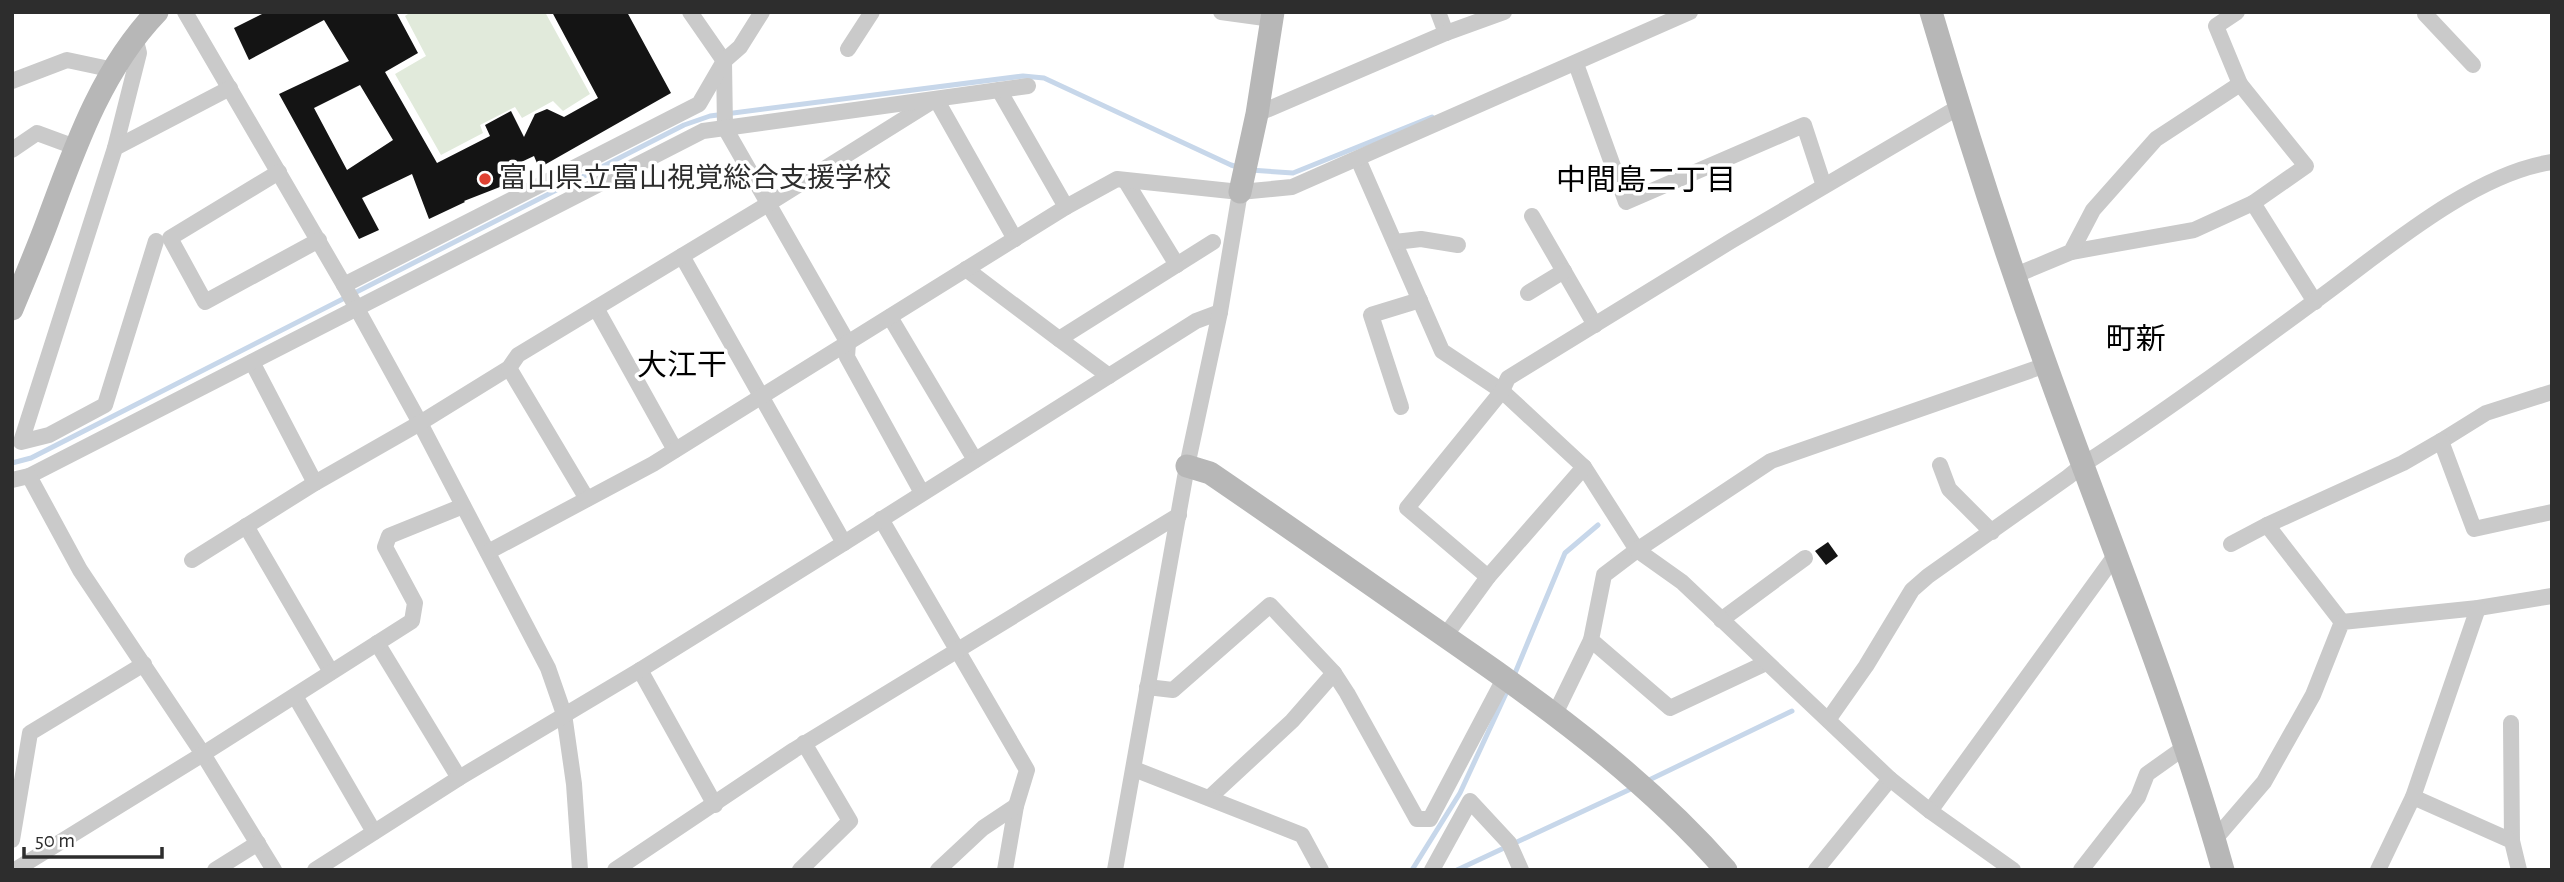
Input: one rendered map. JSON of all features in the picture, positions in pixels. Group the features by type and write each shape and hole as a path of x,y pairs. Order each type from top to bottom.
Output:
{"street":[{"path":"12,309 75,148 114,70 135,37 157,12"},
{"path":"185,12 344,285 420,423 548,668 564,714 574,784 580,870"},
{"path":"690,12 723,61 725,128 848,343 847,358 922,493"},
{"path":"344,285 699,104 723,61 740,47 762,12"},
{"path":"848,49 872,12"},
{"path":"1115,870 1187,466 1220,312 1240,192 1257,114 1272,16 1221,12"},
{"path":"1438,12 1446,33"},
{"path":"1257,114 1446,33 1504,12"},
{"path":"488,552 674,450 1066,207 1117,179 1240,192 1292,187 1690,12"},
{"path":"1931,12 1959,107 2046,365 2117,553 2185,747 2223,870"},
{"path":"2016,275 2071,252 2194,230 2253,203 2306,166 2240,84 2216,26 2237,12"},
{"path":"2425,13 2473,65"},
{"path":"17,442 115,148 139,53 135,37"},
{"path":"12,81 66,60 114,70"},
{"path":"1576,64 1626,202 1804,125 1824,186"},
{"path":"2071,252 2093,210 2156,139 2240,84"},
{"path":"12,480 29,476 704,131 1028,86"},
{"path":"115,148 230,88"},
{"path":"999,90 1066,207"},
{"path":"192,560 315,483 509,368 518,355 936,99"},
{"path":"936,99 1015,239"},
{"path":"1488,577 1407,508 1502,391 1508,378 1959,107"},
{"path":"12,150 37,133 75,148"},
{"path":"1358,159 1442,351 1502,391 1584,467 1637,550 1682,582 1890,779 2013,870"},
{"path":"1828,720 1866,666 1912,590 2084,464 2187,395 2435,213 2477,189 2537,165 2552,162"},
{"path":"279,173 170,238 205,302 319,240"},
{"path":"1125,180 1177,265"},
{"path":"2253,203 2315,302"},
{"path":"1532,216 1595,325"},
{"path":"1395,242 1422,239 1458,244"},
{"path":"17,442 48,435 105,405 156,241"},
{"path":"1059,339 1213,242"},
{"path":"682,256 844,543"},
{"path":"966,269 1110,376"},
{"path":"1528,293 1564,271"},
{"path":"1401,407 1371,315 1420,300"},
{"path":"596,308 674,450"},
{"path":"315,870 459,778 640,670 844,543 1196,321 1220,312"},
{"path":"890,317 975,460"},
{"path":"252,362 315,483"},
{"path":"1555,714 1591,640 1604,575 1637,550 1771,461 2046,365"},
{"path":"509,368 587,499"},
{"path":"2231,544 2403,463 2486,413 2552,392"},
{"path":"2441,441 2474,529 2552,512"},
{"path":"1940,465 1948,489 1992,532"},
{"path":"1187,466 1210,473 1555,714 1650,794 1726,870"},
{"path":"1445,636 1488,577 1584,467"},
{"path":"29,476 80,570 203,754 274,870"},
{"path":"15,870 34,864 412,621 415,603 385,547 389,536 463,506"},
{"path":"615,870 804,743 1179,515"},
{"path":"881,519 1027,770 1016,806 1005,870"},
{"path":"2267,525 2342,622"},
{"path":"246,527 331,672"},
{"path":"1930,811 2117,553"},
{"path":"1721,620 1805,558"},
{"path":"2342,622 2478,608 2552,596"},
{"path":"1147,687 1174,690 1270,605 1334,673 1417,819 1430,819 1505,677"},
{"path":"2378,870 2413,797 2478,608"},
{"path":"2215,839 2264,782 2313,695 2342,622"},
{"path":"1591,640 1670,708 1766,663"},
{"path":"377,643 459,778"},
{"path":"12,840 30,733 144,664"},
{"path":"640,670 715,804"},
{"path":"1209,799 1292,721 1334,673"},
{"path":"295,696 374,832"},
{"path":"2511,723 2512,841 2519,870"},
{"path":"800,870 850,821 804,743"},
{"path":"2081,870 2138,797 2147,774 2185,747"},
{"path":"1134,769 1302,835 1321,870"},
{"path":"1816,870 1890,779"},
{"path":"2413,797 2512,841"},
{"path":"1432,870 1470,801 1509,843 1521,870"},
{"path":"938,870 983,828 1016,806"},
{"path":"215,870 258,843"}],"green space":[{"path":"411,12 545,12 590,94 563,111 553,101 522,118 515,107 480,125 483,133 441,155 395,74 426,56 405,16"}],"building":[{"path":"266,12 396,12 418,53 385,72 437,163 490,136 485,125 511,111 524,137 535,114 547,109 564,117 598,98 552,12 627,12 671,93 539,168 534,156 500,172 505,185 464,201 429,219 412,174 362,198 379,230 359,239 279,94 349,61 324,20 249,60 234,28","holes":["360,85 393,140 347,170 314,108"]},
{"path":"1828,542 1838,556 1826,565 1815,551"}],"waterway":[{"path":"12,463 31,458 684,125 710,116 1023,76 1044,78 1241,168"},
{"path":"1250,170 1293,173 1432,117"},
{"path":"1513,678 1565,553 1598,525"},
{"path":"1412,870 1460,793 1509,687"},
{"path":"1647,781 1792,711"},
{"path":"1457,870 1635,787"}],"place":[{"name":"富山県立富山視覚総合支援学校","path":"485,179"}],"district":[{"name":"中間島二丁目","path":"1646,181"},
{"name":"町新","path":"2136,340"},
{"name":"大江干","path":"682,366"}]}
